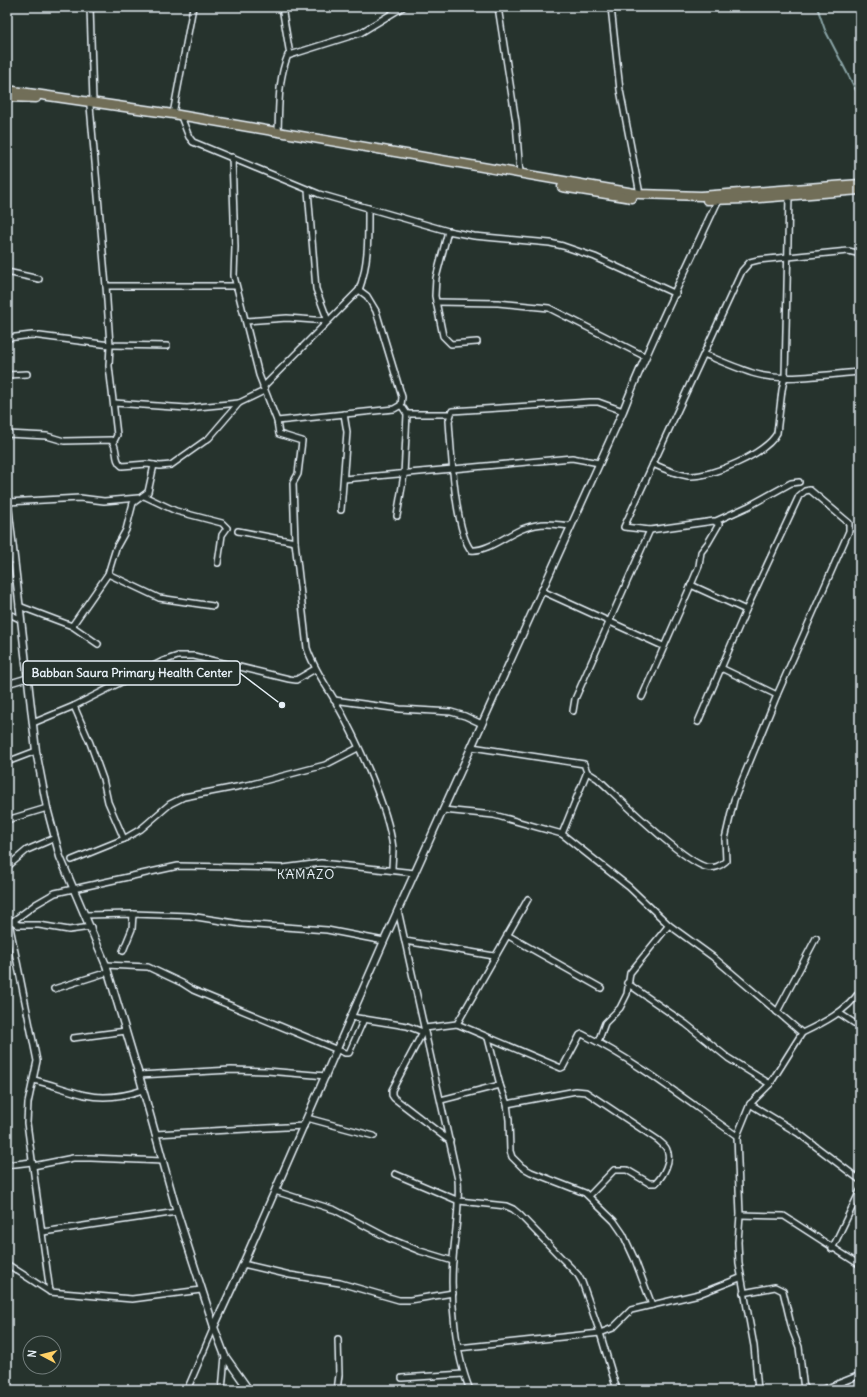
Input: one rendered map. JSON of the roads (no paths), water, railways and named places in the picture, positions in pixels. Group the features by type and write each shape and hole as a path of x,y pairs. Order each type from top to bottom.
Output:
{"main road":[{"path":"7,90 640,194 701,196 860,184"},
{"path":"7,97 92,104 173,114 278,131 298,137 599,193 656,200 718,200 860,190"}],"street":[{"path":"90,7 92,104 110,345 109,366 118,435 114,441 117,461 122,466 154,464 160,466 172,465 209,438 239,403 264,389 358,290 363,277 368,253 368,208"},
{"path":"173,114 193,7"},
{"path":"282,7 290,55"},
{"path":"390,7 393,13"},
{"path":"278,131 280,93 284,63 288,55 360,32 403,7"},
{"path":"498,7 514,107 520,174"},
{"path":"611,7 620,90 640,194"},
{"path":"182,119 189,137 193,142 308,190 448,231 474,236 550,243 564,246 595,257 676,294"},
{"path":"232,157 235,247 233,266 236,286 264,389 277,421 279,434 302,441 298,474 293,483 295,542 307,648 315,670 334,700 358,748 388,821 393,849 392,870"},
{"path":"308,190 316,289 328,321"},
{"path":"653,464 688,476 700,476 720,470 753,454 771,443 777,433 785,376 789,257 789,196"},
{"path":"187,1390 338,1050 384,940 623,411 644,356 676,294 718,200"},
{"path":"448,231 436,278 436,302 444,336 446,341 451,344 477,342"},
{"path":"799,482 791,483 749,506 716,521 650,530 624,527 746,265 750,262 758,260 848,251 857,253 860,257"},
{"path":"7,272 39,279"},
{"path":"106,286 236,286"},
{"path":"277,421 394,409 400,405 402,397 376,311 367,296 358,290"},
{"path":"436,302 498,303 549,308 644,356"},
{"path":"246,321 287,318 328,321"},
{"path":"7,338 32,335 110,345 167,346"},
{"path":"704,354 756,374 807,377 860,372"},
{"path":"7,375 27,374"},
{"path":"407,414 450,414 452,411 483,408 590,402 598,402 623,411"},
{"path":"114,403 187,408 239,403"},
{"path":"397,516 404,475 407,414 400,405"},
{"path":"341,510 347,432 344,414"},
{"path":"450,414 449,420 453,469 463,534 471,550 480,550 523,528 538,524 549,523 571,526"},
{"path":"7,434 47,436 64,441 114,441"},
{"path":"344,479 404,475 572,458 599,463"},
{"path":"7,502 80,498 104,501 138,498 144,496 148,492 151,484 154,464"},
{"path":"587,772 598,779 687,856 707,867 719,867 726,861 725,839 734,800 777,695 849,531 849,523 810,490 804,491 799,496 746,610 698,722"},
{"path":"7,496 36,751 47,808 60,857 91,927 107,969 139,1075 177,1212 214,1327 225,1356 249,1390"},
{"path":"144,496 176,511 222,523 227,528 222,535 218,563"},
{"path":"72,626 108,574 116,548 126,530 133,503 138,498"},
{"path":"642,697 699,566 701,552 718,526 716,521"},
{"path":"573,710 575,699 650,530"},
{"path":"238,531 295,542"},
{"path":"108,574 159,598 213,606"},
{"path":"691,585 746,610"},
{"path":"542,591 663,646"},
{"path":"19,606 72,626 98,644"},
{"path":"7,613 20,619"},
{"path":"33,723 74,706 163,661 178,656 194,656 296,680 315,670"},
{"path":"721,668 777,695"},
{"path":"7,684 27,678"},
{"path":"334,700 400,709 451,712 466,716 482,724"},
{"path":"74,706 90,743 103,779 108,802 124,839"},
{"path":"472,746 582,762 586,766 587,772 562,834"},
{"path":"72,860 124,839 142,829 170,804 184,797 252,784 325,765 358,748"},
{"path":"7,762 36,751"},
{"path":"7,820 47,808"},
{"path":"443,810 494,815 562,834 629,887 669,925 713,957 802,1033"},
{"path":"7,867 27,850 55,838"},
{"path":"10,922 36,904 55,894 178,866 283,868 321,863 415,873"},
{"path":"457,1024 494,956 528,899"},
{"path":"398,910 458,1180 459,1201 453,1261 453,1293 458,1348 463,1374 470,1390"},
{"path":"85,915 133,914 190,916 241,924 327,930 384,940"},
{"path":"123,951 132,929 133,914"},
{"path":"10,922 18,925 39,925 69,930 91,927"},
{"path":"10,922 37,1061 28,1103 27,1123 50,1292"},
{"path":"598,1042 605,1023 620,1008 627,994 627,984 630,973 669,925"},
{"path":"507,935 600,988"},
{"path":"777,1012 816,938"},
{"path":"406,941 494,956"},
{"path":"54,989 107,969 148,967 193,990 345,1053 349,1053 364,1019"},
{"path":"627,984 686,1024 728,1058 770,1084"},
{"path":"758,1390 754,1346 740,1278 738,1242 740,1215 737,1136 750,1104 770,1084 802,1033 839,1012 855,999 860,991"},
{"path":"839,1012 860,1027"},
{"path":"351,1017 424,1030 457,1024 561,1068 581,1034 598,1042 639,1068 737,1136"},
{"path":"424,1030 392,1095 426,1125 450,1141"},
{"path":"73,1038 126,1031"},
{"path":"488,1038 500,1085 507,1104 510,1151 516,1162 531,1172 589,1196 614,1221 623,1234 635,1260 652,1305"},
{"path":"139,1075 231,1070 267,1070 326,1076"},
{"path":"34,1080 54,1084 85,1095 127,1095 143,1090"},
{"path":"441,1100 500,1085"},
{"path":"507,1104 576,1091 586,1092 658,1140 667,1150 668,1158 666,1168 656,1183 649,1183 627,1170 614,1170 589,1196"},
{"path":"750,1104 798,1133 860,1180"},
{"path":"307,1118 374,1136"},
{"path":"155,1134 304,1126"},
{"path":"7,1165 32,1164 73,1158 163,1161"},
{"path":"395,1174 459,1201 506,1206 516,1211 578,1275 587,1293 617,1390"},
{"path":"275,1190 335,1210 388,1238 420,1252 453,1261"},
{"path":"832,1249 860,1191"},
{"path":"43,1232 177,1212"},
{"path":"740,1215 784,1216 860,1266"},
{"path":"243,1264 290,1275 340,1283 400,1300 410,1300 453,1293"},
{"path":"8,1267 50,1292 132,1298 201,1290"},
{"path":"458,1348 600,1333 613,1328 631,1310 699,1294 740,1278"},
{"path":"743,1293 775,1287 783,1291 792,1328 799,1347 804,1390"},
{"path":"337,1390 339,1375 338,1339"},
{"path":"222,1390 225,1356"},
{"path":"402,1378 463,1374"},
{"path":"822,1390 860,1375"}],"waterway":[{"path":"817,7 825,30 860,98"}],"place":[{"name":"Babban Saura Primary Health Center","path":"282,705"}],"district":[{"name":"KAMAZO","path":"306,874"}]}
